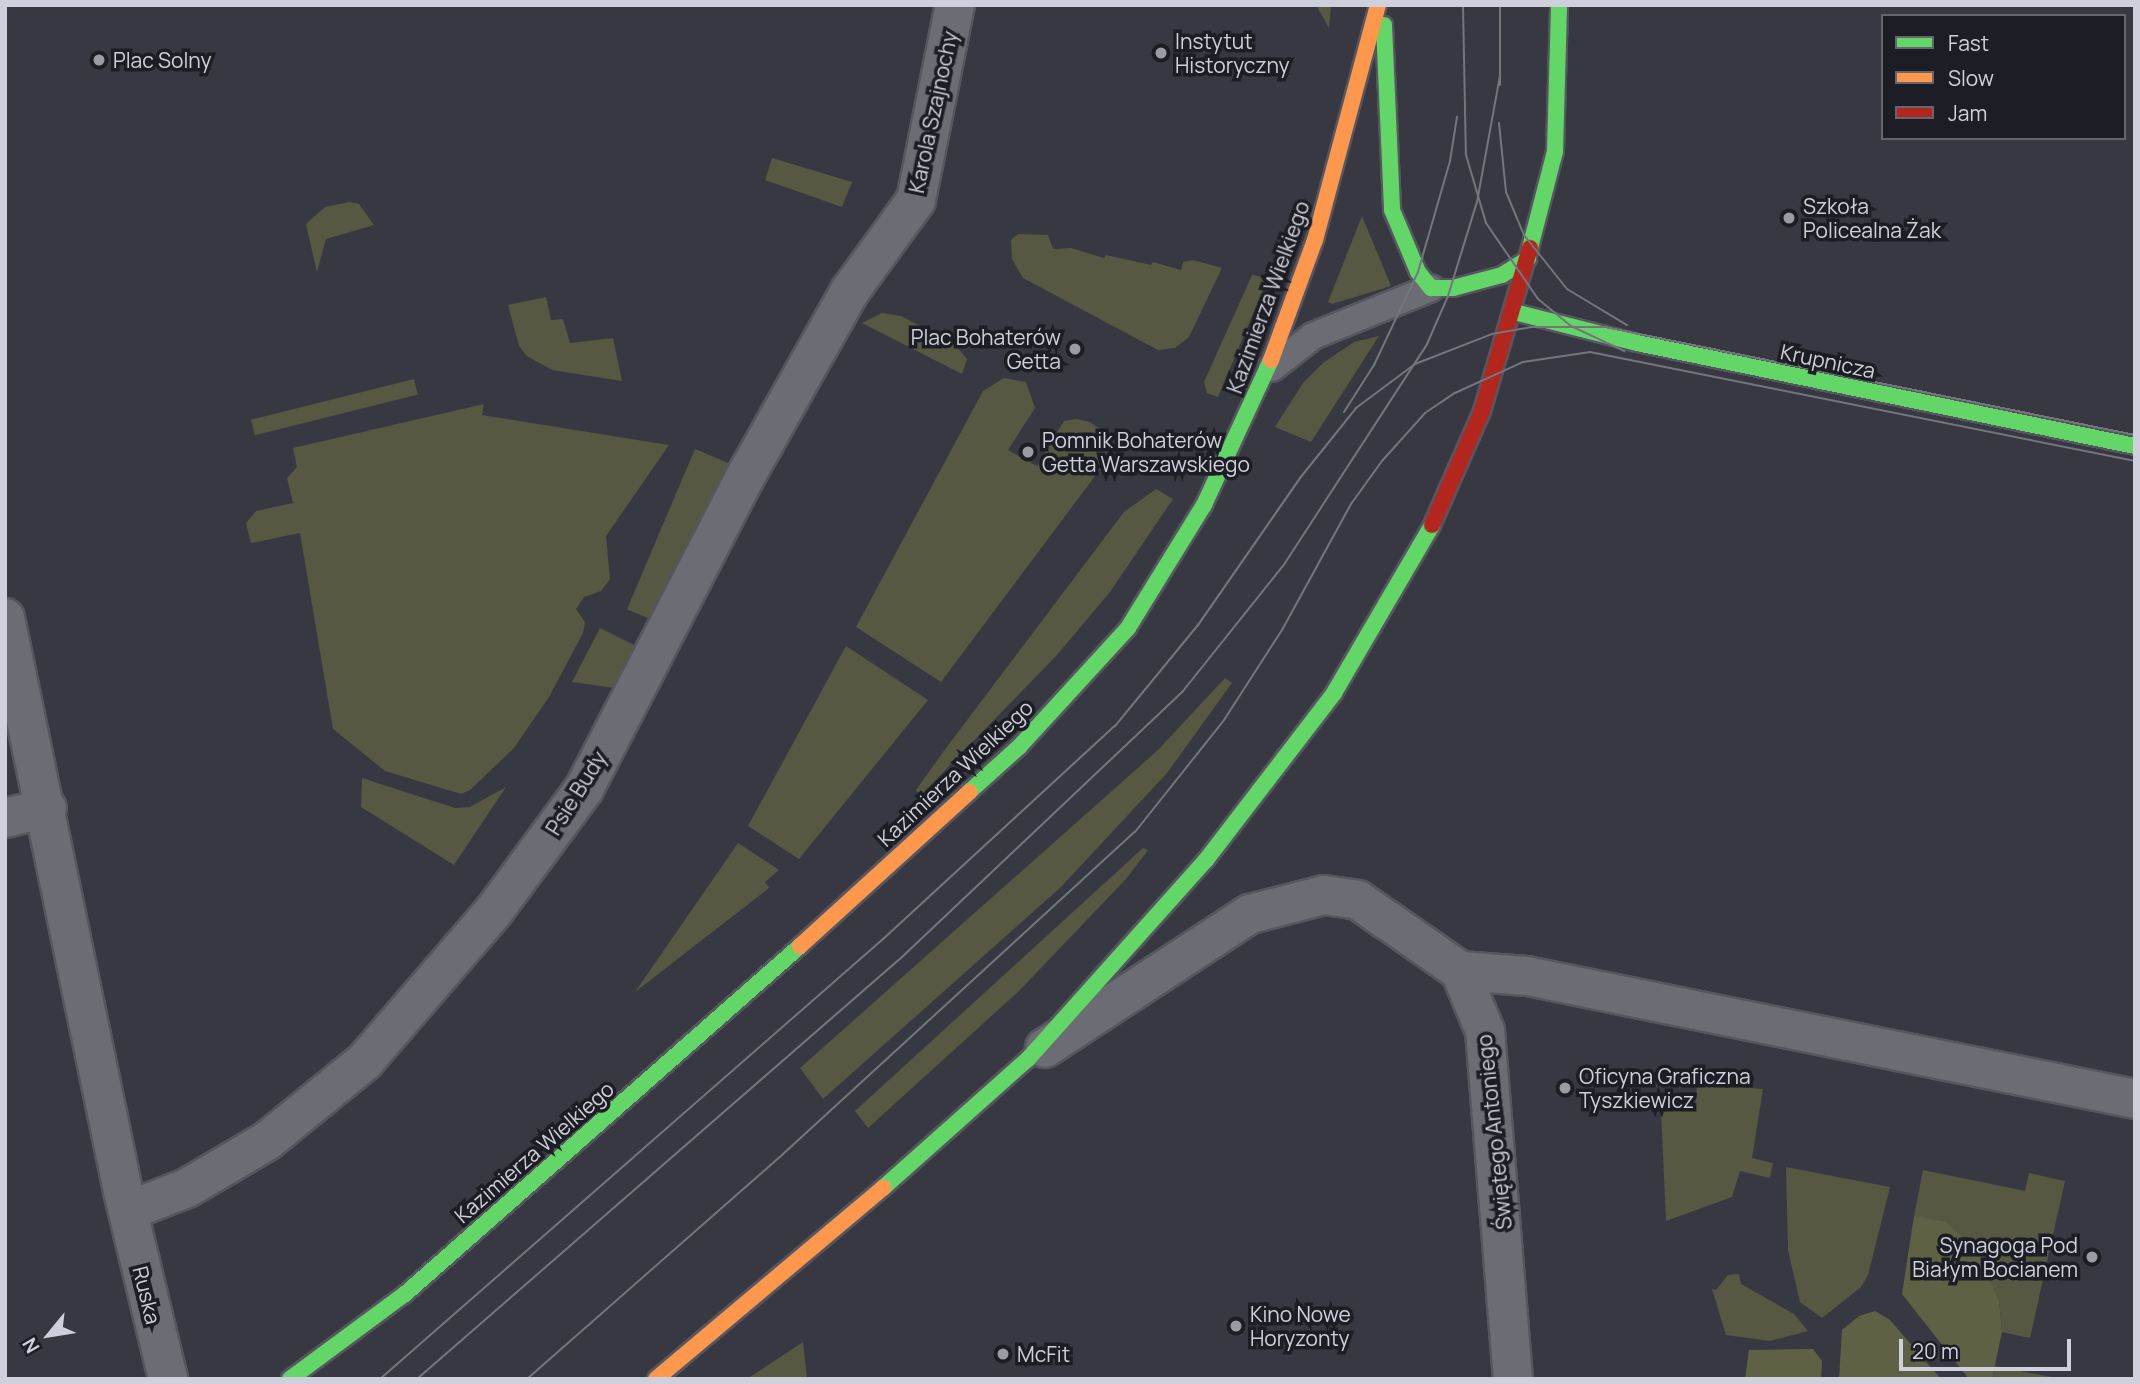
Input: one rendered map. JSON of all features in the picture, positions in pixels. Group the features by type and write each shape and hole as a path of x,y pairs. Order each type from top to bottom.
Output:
{"main road":[{"name":"Kazimierza Wielkiego","path":"290,1379 405,1294 1019,747 1128,628 1204,505 1266,374 1315,240 1378,5"},
{"path":"1383,5 1392,210 1400,234 1431,288 1478,283 1502,275 1528,259"},
{"path":"656,1379 822,1242 1028,1059 1206,860 1335,693 1430,529 1482,411 1514,312 1555,151 1559,5"},
{"name":"Krupnicza","path":"1514,312 1637,344 2135,446"}],"street":[{"name":"Karola Szajnochy","path":"881,250 916,200 955,5"},
{"name":"Psie Budy","path":"128,1211 187,1188 267,1141 318,1103 387,1038 494,911 584,789 744,478 779,421 850,291 881,250"},
{"name":"Ruska","path":"5,618 47,808 128,1211 168,1379"},
{"path":"5,818 47,808"},
{"path":"1028,1059 1250,914 1298,899 1324,895 1358,900 1460,971 1527,976 2135,1099"},
{"name":"Świętego Antoniego","path":"1460,971 1485,1031 1513,1379"}],"lane":[{"path":"1266,374 1313,336 1359,313 1431,288"}],"green space":[{"path":"1316,5 1331,5 1329,28"},
{"path":"772,158 852,182 842,207 765,180"},
{"path":"349,202 359,204 374,225 326,239 317,272 306,224 325,207"},
{"path":"1362,216 1391,286 1332,304 1328,302"},
{"path":"1018,234 1048,235 1053,249 1071,248 1104,258 1106,255 1151,265 1153,262 1181,270 1183,262 1193,260 1222,268 1189,337 1175,348 1158,350 1023,278 1012,259 1011,240"},
{"path":"1252,275 1268,278 1218,397 1207,393 1204,382"},
{"path":"546,297 551,320 563,319 570,343 613,338 622,381 552,370 527,356 519,346 508,305"},
{"path":"882,313 901,316 954,344 967,359 962,374 862,323"},
{"path":"1379,336 1311,442 1275,427 1303,383 1323,363 1354,342"},
{"path":"1004,378 1026,382 1035,408 1008,450 1037,466 1064,421 1076,419 1090,422 1110,436 1110,456 941,682 856,627 983,391"},
{"path":"414,379 418,395 255,435 251,420"},
{"path":"484,404 482,415 669,445 606,536 610,579 601,591 584,597 576,609 585,622 583,633 549,697 514,748 470,790 461,794 385,771 333,729 300,533 251,543 246,523 256,511 293,503 287,478 297,467 293,448"},
{"path":"695,449 730,464 662,624 627,609"},
{"path":"1156,489 1173,499 1110,592 1057,655 920,796 916,790 943,752 1124,512"},
{"path":"600,628 636,646 614,688 572,682"},
{"path":"846,646 928,700 799,859 748,826"},
{"path":"1225,678 1232,683 1167,773 1061,887 823,1099 800,1068 1158,750"},
{"path":"362,778 455,808 470,807 506,787 454,865 361,807"},
{"path":"738,843 779,870 765,882 769,888 635,992"},
{"path":"1143,848 1148,850 1126,879 1019,991 868,1128 855,1111"},
{"path":"1697,1084 1763,1089 1752,1158 1773,1163 1770,1178 1740,1171 1732,1197 1666,1221 1661,1111 1695,1107"},
{"path":"1786,1167 1890,1187 1868,1275 1861,1287 1822,1318 1800,1302 1788,1250"},
{"path":"1923,1170 2025,1191 2029,1173 2065,1181 2030,1338 2002,1332 1999,1300 1914,1216"},
{"path":"1914,1216 1946,1222 1975,1248 1999,1300 2002,1332 1992,1379 1969,1379 1902,1294"},
{"path":"1739,1274 1741,1284 1794,1314 1808,1331 1770,1341 1726,1335 1712,1289 1716,1290 1728,1275"},
{"path":"1875,1311 1890,1320 1941,1379 1839,1379 1842,1330 1859,1316"},
{"path":"803,1342 807,1379 747,1379"},
{"path":"1813,1349 1822,1361 1821,1379 1745,1379 1749,1350"},
{"path":"1995,1366 2061,1379 1992,1379"}],"tram line":[{"path":"1463,5 1466,155 1486,223 1538,299 1571,326 1624,351"},
{"path":"1500,5 1500,85"},
{"path":"417,1379 902,957 1183,691 1285,563 1427,344 1448,296 1477,202 1500,76"},
{"path":"1344,412 1374,365 1418,272 1450,161 1457,117"},
{"path":"1499,123 1506,192 1524,235 1567,289 1627,325"},
{"path":"380,1379 883,939 1115,726 1198,625 1300,478 1356,408 1415,364 1492,334 1530,327 1605,327 2135,435"},
{"path":"527,1379 783,1154 1135,832 1224,720 1282,630 1351,504 1382,461 1425,413 1455,393 1523,362 1590,352 2135,461"}],"traffic: fast":[{"path":"1530,248 1555,151 1559,5"},
{"path":"1384,25 1392,210 1418,272 1431,288 1453,288 1502,275 1528,259"},
{"path":"1514,312 1637,343 2135,446"},
{"path":"969,792 1019,747 1128,628 1204,505 1271,360"},
{"path":"883,1188 1028,1059 1206,860 1334,693 1432,525"},
{"path":"290,1379 405,1294 800,946"}],"traffic: slow":[{"path":"1271,360 1315,240 1378,5"},
{"path":"800,946 969,792"},
{"path":"656,1379 883,1188"}],"traffic: jam":[{"path":"1432,525 1482,411 1530,248"}],"place":[{"name":"Instytut Historyczny","path":"1161,53"},
{"name":"Plac Solny","path":"99,60"},
{"name":"Szkoła Policealna Żak","path":"1789,218"},
{"name":"Plac Bohaterów Getta","path":"1075,349"},
{"name":"Pomnik Bohaterów Getta Warszawskiego","path":"1028,452"},
{"name":"Oficyna Graficzna Tyszkiewicz","path":"1565,1088"},
{"name":"Synagoga Pod Białym Bocianem","path":"2092,1257"},
{"name":"Kino Nowe Horyzonty","path":"1236,1326"},
{"name":"McFit","path":"1003,1354"}]}
